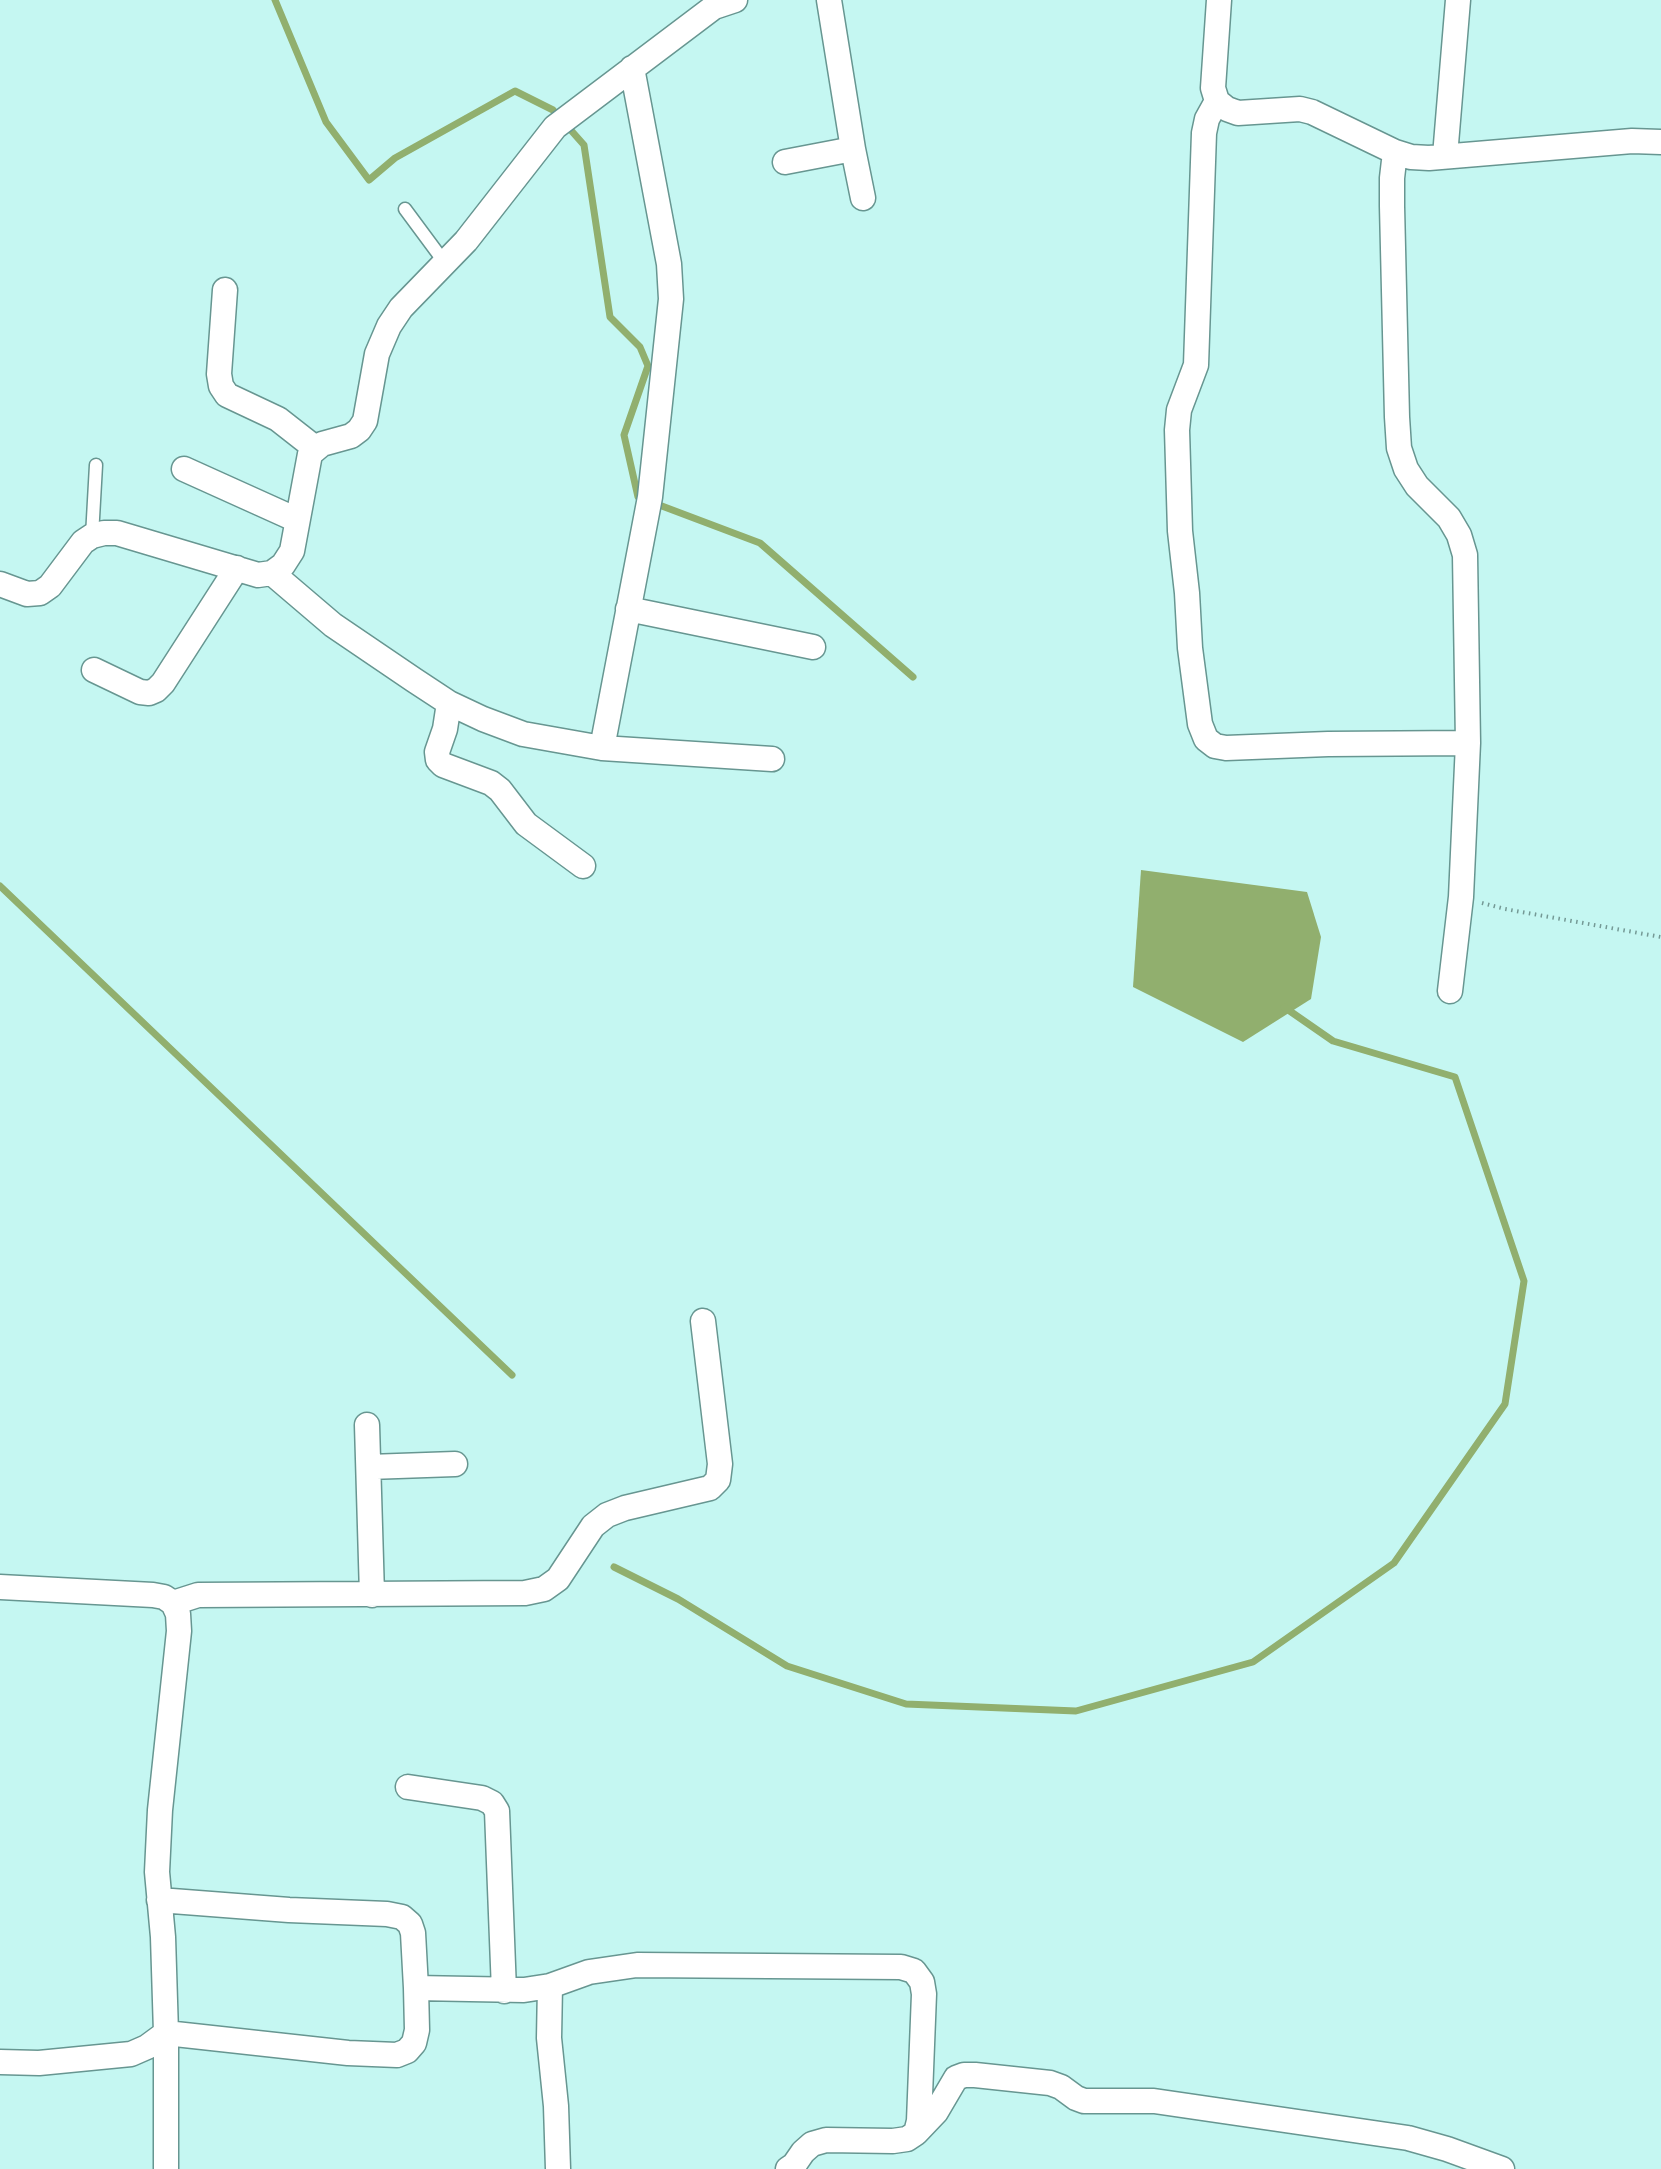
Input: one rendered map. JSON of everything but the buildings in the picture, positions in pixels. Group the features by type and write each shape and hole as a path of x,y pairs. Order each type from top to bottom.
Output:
{"street":[{"path":"830,0 853,149 863,198"},
{"path":"1219,0 1213,88 1217,101 1227,109 1238,112 1285,109 1312,112 1395,152 1411,157 1632,141 1661,142"},
{"path":"1444,156 1458,0"},
{"path":"0,584 27,594 40,593 50,586 83,542 92,536 117,532 258,574 272,573 283,565 292,551 306,464 310,454 322,444 351,436 359,430 365,420 377,354 389,326 401,308 466,241 563,121 714,7 728,1"},
{"path":"602,748 649,503 671,299 669,264 632,68"},
{"path":"1217,101 1207,119 1204,133 1197,358 1194,376 1179,410 1177,430 1180,531 1190,648 1200,724 1206,739 1215,746 1226,748 1328,744 1468,743"},
{"path":"785,162 853,149"},
{"path":"1395,152 1392,178 1399,448 1406,469 1418,486 1449,518 1459,535 1465,555 1468,743 1461,897 1450,991"},
{"path":"225,290 219,374 221,386 227,395 278,419 315,448"},
{"path":"184,469 297,520"},
{"path":"94,670 140,692 149,693 156,690 163,683 237,568"},
{"path":"272,573 333,625 449,703 523,734 602,748 772,759"},
{"path":"628,609 813,647"},
{"path":"449,703 445,729 437,752 438,760 443,765 491,783 500,790 526,824 583,866"},
{"path":"173,1603 198,1595 525,1593 544,1589 558,1579 593,1526 607,1515 625,1508 710,1488 718,1480 720,1464 703,1321"},
{"path":"368,1425 372,1595"},
{"path":"369,1467 454,1464"},
{"path":"0,1587 153,1595 164,1597 173,1603 178,1614 179,1631 160,1810 157,1872 163,1937 166,2033 166,2169"},
{"path":"408,1787 482,1798 492,1803 497,1811 504,1991"},
{"path":"0,2062 39,2063 131,2054 147,2047 166,2033 348,2053 397,2055 407,2051 414,2043 417,2030 412,1934 410,1924 402,1917 387,1914 289,1910 159,1900"},
{"path":"416,1988 504,1991 550,1986 589,1972 637,1965 901,1967 914,1971 922,1982 924,1994 919,2121 916,2133"},
{"path":"550,1986 549,2038 556,2106 558,2169"},
{"path":"788,2169 812,2144 826,2140 893,2141 907,2139 936,2112 956,2078 964,2075 1050,2083 1084,2101 1154,2101 1408,2138 1502,2169"}],"lane":[{"path":"405,209 445,263"},
{"path":"92,536 96,465"}],"path":[{"path":"1461,897 1505,909 1661,937"}],"shaded area":[{"path":"1141,870 1307,892 1321,937 1311,999 1243,1042 1133,987"}],"waterway":[{"path":"275,0 326,122 369,180 395,158 515,91 553,110 584,145 610,317 640,347 648,366 624,435 638,497 760,543 913,677"},
{"path":"0,886 512,1375"},
{"path":"614,1567 678,1599 787,1666 906,1704 1076,1711 1253,1662 1394,1563 1505,1404 1524,1281 1455,1077 1333,1041 1284,1007"}]}
